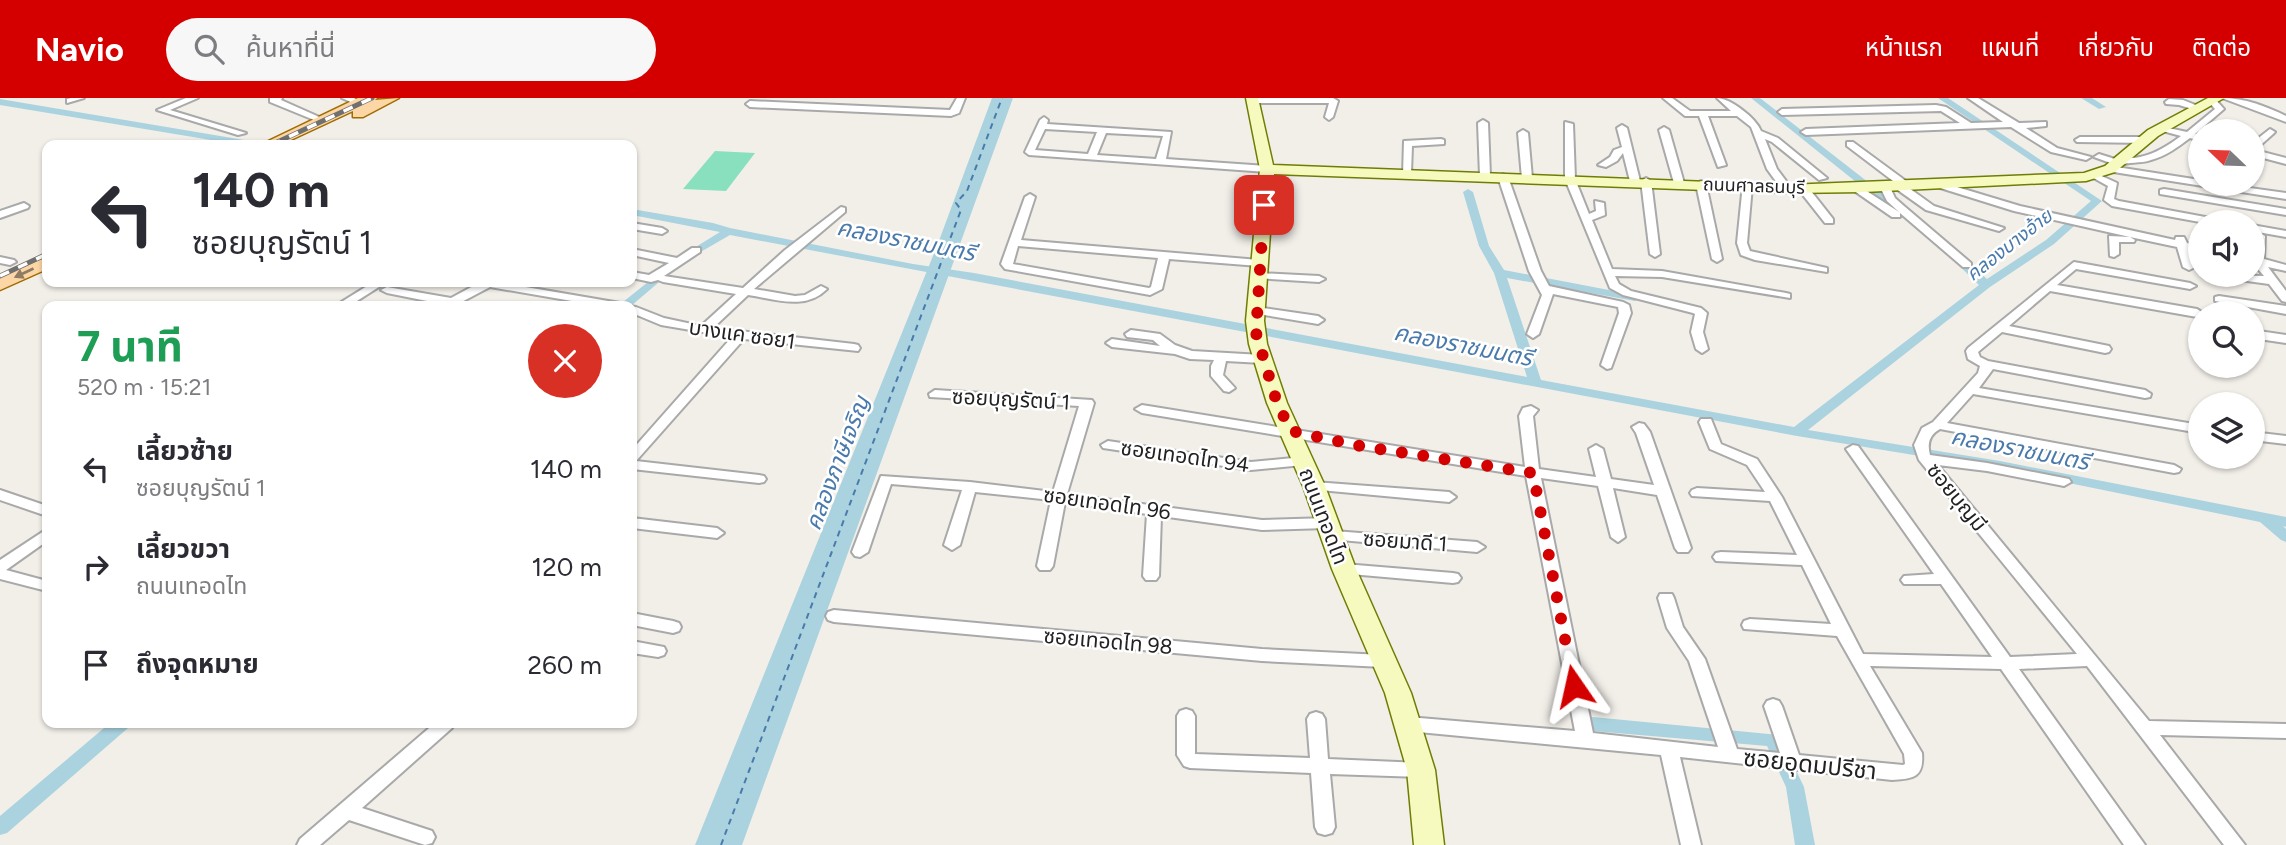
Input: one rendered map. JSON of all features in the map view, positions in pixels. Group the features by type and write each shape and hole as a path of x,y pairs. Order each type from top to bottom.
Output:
{"main road":[{"path":"292,140 391,98"},
{"path":"290,140 358,100"},
{"path":"3,263 42,248"},
{"path":"0,284 42,264"}],"street":[{"path":"70,101 80,98"},
{"path":"194,98 161,110 241,133"},
{"path":"750,104 951,113 956,111 961,98"},
{"path":"1667,98 1683,112 1703,115 1741,113"},
{"path":"1721,98 1741,113 1759,133 1770,163 1829,221"},
{"path":"1972,98 2054,150 2119,162 2188,181"},
{"path":"1252,99 1331,100 1334,102 1329,117"},
{"name":"ถนนเทอดไท","path":"1252,99 1267,169 1256,322 1262,359 1277,403 1314,486 1344,569 1398,693 1421,770 1429,845"},
{"path":"284,100 322,120"},
{"path":"2119,162 2146,159 2160,154 2220,109 2213,101"},
{"name":"ถนนศาลธนบุรี","path":"1267,169 1796,188 1885,187 2095,176 2119,162 2162,128 2213,101"},
{"path":"2169,102 2252,104 2286,118"},
{"path":"1782,112 1936,108 1980,126"},
{"path":"1703,115 1721,165"},
{"path":"1160,162 1168,134 1042,123 1030,152 1091,158 1267,169"},
{"path":"1483,123 1485,176"},
{"path":"1567,124 1570,179 1614,286 1619,290 1701,313 1697,332 1702,349"},
{"path":"1806,132 2043,124"},
{"path":"1622,128 1640,181 1655,254"},
{"path":"2162,128 2187,135"},
{"path":"1091,158 1103,130"},
{"path":"1664,130 1679,183"},
{"path":"2265,137 2270,132"},
{"path":"1759,133 1775,140 1822,178"},
{"path":"1522,134 1527,177"},
{"path":"2080,140 2147,139"},
{"path":"1406,173 1407,142 1441,142"},
{"path":"1850,144 1885,187 1891,199 1967,265"},
{"path":"1603,165 1614,159 1617,152 1628,149"},
{"path":"2265,154 2286,161"},
{"path":"2095,176 2113,185 2109,200 2116,204 2188,217"},
{"path":"1503,177 1548,298 1534,334"},
{"path":"1955,183 2024,211"},
{"path":"1701,184 1717,259"},
{"path":"1937,184 2011,204"},
{"path":"1746,186 1742,243 1745,253 1823,270"},
{"path":"1885,187 2116,228 2188,246"},
{"path":"1885,187 1930,208 1999,228"},
{"path":"1885,187 1884,205 1930,242"},
{"path":"2164,192 2286,212"},
{"path":"2265,193 2286,196"},
{"path":"1030,197 1007,264 1009,267 1145,292 1156,289 1164,255"},
{"path":"1587,218 1601,213 1599,204"},
{"path":"0,215 24,206"},
{"path":"703,330 789,252 841,210"},
{"path":"637,227 662,231"},
{"path":"2265,233 2286,234"},
{"path":"2114,254 2113,238 2188,244"},
{"path":"1016,243 1164,255 1319,279"},
{"path":"2181,244 2188,264"},
{"path":"637,276 651,279 696,250"},
{"path":"637,253 677,261"},
{"path":"2265,259 2286,262"},
{"path":"2145,394 1985,364 1974,359 1972,351 2078,260 2188,286"},
{"path":"2265,261 2286,268"},
{"path":"2265,270 2286,299"},
{"path":"1610,272 1662,274 1786,296"},
{"path":"663,279 803,299 821,289"},
{"path":"2265,280 2274,281"},
{"path":"1542,284 1623,305 1625,313 1607,365"},
{"path":"352,301 382,287 437,301"},
{"path":"454,301 478,287"},
{"path":"502,287 590,301"},
{"path":"2049,287 2188,311"},
{"path":"2219,299 2286,310"},
{"name":"บางแค ซอย1","path":"637,311 661,321 703,330 854,348"},
{"path":"1256,322 1318,320"},
{"path":"2001,328 2105,349"},
{"path":"1131,334 1156,337 1179,352"},
{"path":"637,452 740,336"},
{"path":"2265,336 2286,339"},
{"path":"1112,343 1221,358 1262,359"},
{"path":"1221,358 1217,366 1217,376 1229,388"},
{"name":"ซอยบุญมี","path":"1985,364 1984,375 1938,425 1927,430 1924,454 2091,660 2235,845"},
{"path":"1970,390 2188,427"},
{"name":"ซอยบุญรัตน์ 1","path":"935,394 1087,403 1059,497"},
{"path":"1142,409 1291,431 1360,446 1664,491"},
{"path":"1531,410 1527,416 1533,473 1585,739"},
{"name":"ซอยอุดมปรีชา","path":"1408,724 1585,739 1892,773 1906,772 1914,767 1913,753 1858,660 1775,497 1752,462 1715,446 1706,422"},
{"path":"1938,425 2174,468"},
{"path":"1639,427 1683,548"},
{"path":"2265,438 2286,440"},
{"name":"ซอยเทอดไท 94","path":"1108,445 1251,466 1303,461"},
{"path":"1596,449 1618,537"},
{"path":"1853,449 2134,845"},
{"path":"1924,454 2064,482"},
{"path":"637,466 759,479"},
{"name":"ซอยเทอดไท 96","path":"860,552 886,478 1331,530"},
{"path":"952,545 970,486"},
{"path":"1314,486 1449,497"},
{"path":"1697,493 1775,497"},
{"path":"0,495 42,508"},
{"path":"1045,566 1059,497"},
{"path":"1151,576 1154,510"},
{"path":"637,524 717,533"},
{"name":"ซอยมาดี 1","path":"1331,530 1477,547"},
{"path":"0,567 42,538"},
{"path":"1721,557 1805,560"},
{"path":"1344,569 1453,578"},
{"path":"0,574 42,585"},
{"path":"1909,580 1944,579"},
{"path":"1666,598 1675,628 1697,659 1730,755"},
{"name":"ซอยเทอดไท 98","path":"834,616 1262,655 1383,661"},
{"path":"637,620 673,627"},
{"path":"1750,625 1842,630"},
{"path":"637,648 658,651"},
{"path":"1858,660 2003,663 2091,660"},
{"path":"1773,706 1792,762"},
{"path":"1186,716 1186,755 1190,761 1421,770"},
{"path":"1316,719 1325,827"},
{"path":"307,845 438,728"},
{"path":"2142,728 2286,731"},
{"path":"1669,748 1691,845"},
{"path":"347,811 425,837"}],"green space":[{"path":"715,151 755,153 726,191 683,189"}],"water":[{"path":"992,98 1013,98 742,845 695,845 937,246"}],"waterway":[{"path":"1755,98 1905,216"},
{"name":"คลองบางอ้าย","path":"1942,98 2097,201 2050,242 1986,285"},
{"path":"2085,98 2102,107"},
{"name":"คลองราชมนตรี","path":"0,102 226,140"},
{"path":"1468,192 1484,246 1500,273"},
{"name":"คลองราชมนตรี","path":"637,213 728,231"},
{"path":"685,258 728,231"},
{"name":"คลองราชมนตรี","path":"728,231 1797,432"},
{"path":"1954,255 1986,285"},
{"path":"630,301 668,269"},
{"path":"1500,273 1635,298"},
{"path":"1500,273 1535,382"},
{"name":"คลองบางอ้าย","path":"1797,432 1986,285"},
{"name":"คลองราชมนตรี","path":"1797,432 2000,465 2286,522"},
{"name":"คลองบางอ้าย","path":"2266,519 2286,537"},
{"path":"1593,724 1773,740 1795,787 1805,845"},
{"path":"0,827 116,728"}],"ferry route":[{"path":"721,845 961,210 956,203 967,191 1002,98"}],"railway":[{"path":"282,140 372,98"},
{"path":"0,276 42,256"}],"route":[{"path":"1264,205 1256,333 1277,403 1291,431 1360,446 1533,473 1574,686"}],"water label":[{"name":"คลองภาษีเจริญ","path":"837,463"}]}
